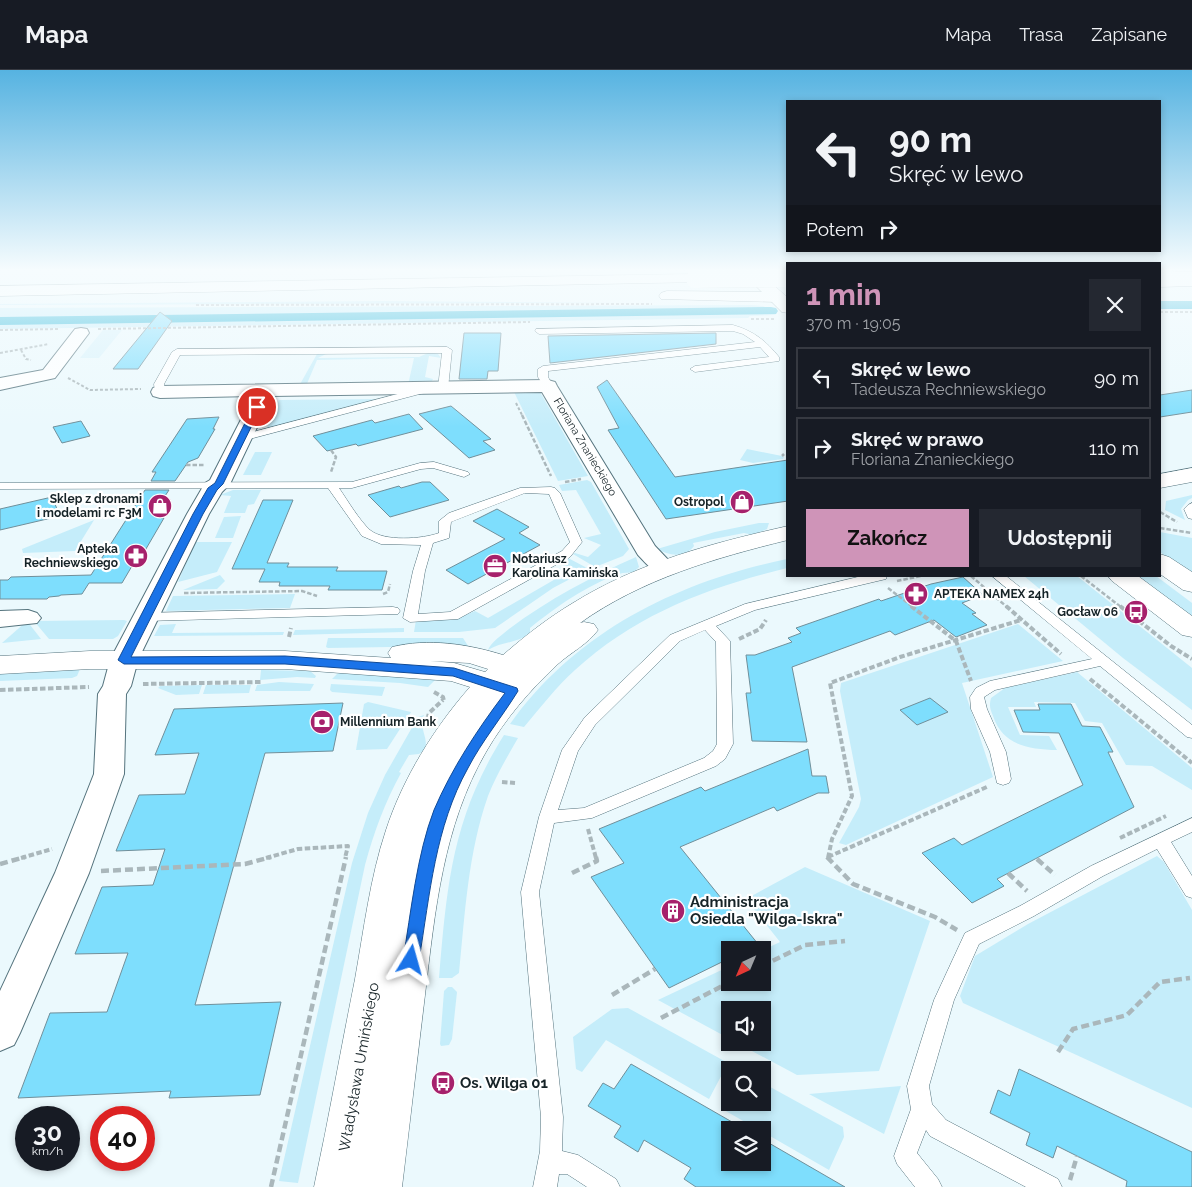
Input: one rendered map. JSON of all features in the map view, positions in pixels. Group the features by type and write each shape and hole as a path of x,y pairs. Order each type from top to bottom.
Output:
{"main road":[{"path":"1161,462 1192,457"},
{"path":"1161,481 1192,475"},
{"name":"Władysława Umińskiego","path":"337,1187 352,1112 393,866 409,812 426,775 489,685 573,614 613,590 664,568 705,554 786,534"},
{"name":"Władysława Umińskiego","path":"489,685 568,640 614,609 651,590 728,562 786,548"},
{"path":"1161,563 1192,584"},
{"path":"1122,577 1192,629"},
{"path":"0,665 57,661 120,673 278,670 454,672 489,685"},
{"name":"Władysława Umińskiego","path":"380,1187 416,920 432,842 441,811 461,768 488,725 489,685"}],"street":[{"path":"0,384 49,374 80,330"},
{"name":"Floriana Znanieckiego","path":"160,389 265,390 548,386 646,550 664,568"},
{"path":"0,1033 72,872 109,774 112,694 120,673 145,618 198,514 213,488 218,484 265,390"},
{"path":"0,619 28,618"}],"lane":[{"path":"538,327 733,328 744,330 763,344 776,359 695,369"},
{"path":"548,386 543,377 543,369 763,344"},
{"path":"160,389 159,384 177,352 446,350 438,388 242,438"},
{"path":"0,486 352,485 434,465 464,474"},
{"path":"331,484 366,534 381,540 428,541 444,535 445,521 452,516 524,490 551,490 576,542 566,554 453,616 410,618 419,571 428,541"},
{"path":"1192,507 1190,509 1192,515"},
{"path":"999,577 1192,733"},
{"path":"545,1187 554,1132 553,1114 548,1092 530,892 546,818 570,750 590,721 632,676 675,638 750,607 824,588 882,580"},
{"path":"145,618 393,612"},
{"path":"546,818 586,814 710,762 719,755 725,744 723,641 708,625"},
{"path":"1003,779 998,752 979,709 977,697 981,691 990,686 1103,661"},
{"path":"930,1187 905,1156 922,1109 918,1086 944,1000 972,938 1192,824"},
{"path":"1160,840 1192,891"},
{"path":"922,1109 938,1128 1060,1184"},
{"path":"550,1162 570,1163 608,1187"}],"path":[{"path":"0,330 538,327"},
{"path":"0,353 54,342"},
{"path":"52,370 90,390 160,389"},
{"path":"514,398 554,483"},
{"path":"1161,528 1192,533"},
{"path":"1082,577 1171,646 1192,659"},
{"path":"882,580 956,641 977,697"},
{"path":"377,594 388,592 390,584"},
{"path":"299,599 302,592"},
{"path":"179,593 302,592 314,596 324,595"},
{"path":"827,857 832,839 852,796 830,683 907,654 956,641 1020,620"},
{"path":"0,690 120,673 151,683 254,683 278,670"},
{"path":"489,685 446,702 443,697 489,685"},
{"path":"827,857 1003,779"},
{"path":"502,782 515,784"},
{"path":"572,873 597,861 587,823"},
{"path":"130,870 246,864 298,849 348,846 271,1187"},
{"path":"0,864 56,848"},
{"path":"827,857 853,884 935,917 972,938"},
{"path":"1037,859 1060,879"},
{"path":"1008,874 1030,894"},
{"path":"771,962 805,945 846,941"},
{"path":"612,995 655,969"},
{"path":"1058,1052 1073,1029 1127,1015 1160,982 1190,978"},
{"path":"661,1018 721,987"},
{"path":"1060,1184 1076,1156"}],"shaded area":[{"path":"56,323 399,323 0,329 0,324"},
{"path":"103,330 122,330 99,358 80,358"},
{"path":"430,352 438,354 441,358 429,356 425,377 433,379 430,385 408,385 414,358 317,360 306,386 299,386 317,354 326,354 318,358 419,357"},
{"path":"514,392 540,392 588,476 558,481"},
{"path":"382,399 267,428 279,400"},
{"path":"747,449 784,457 783,459 753,463 740,460"},
{"path":"255,452 272,452 261,475 243,475"},
{"path":"587,480 591,482 629,549 623,556 595,567 573,554 588,557 601,545 584,538 601,534 576,490 562,491 559,485"},
{"path":"233,490 261,490 254,504 248,505 245,513 224,513 231,496 220,495"},
{"path":"1192,495 1192,498 1181,509 1185,520 1165,510 1166,501"},
{"path":"241,516 233,538 215,538 224,517"},
{"path":"94,520 75,551 23,553 22,549"},
{"path":"759,523 769,523 767,529 753,535 744,533 693,543 694,546 686,553 677,555 657,549 715,532"},
{"path":"1161,532 1192,538 1192,575 1161,553"},
{"path":"195,542 232,542 217,572 178,582"},
{"path":"636,557 639,567 634,572 621,573 595,584 572,597 540,620 530,628 530,634 488,650 500,636 539,608 603,572"},
{"path":"568,558 589,569 553,588 495,628 459,632 414,632 416,620 456,619 475,611 488,618 571,570 559,563"},
{"path":"786,559 786,568 702,594 648,618 598,650 575,670 524,727 510,724 536,691 566,662 598,637 633,615 669,596 707,581"},
{"path":"220,575 225,581 217,589 183,590"},
{"path":"1025,577 1078,577 1192,668 1192,710 1123,658"},
{"path":"1137,577 1157,577 1192,603 1192,618"},
{"path":"295,594 290,608 166,611 173,596"},
{"path":"27,621 41,639 2,643"},
{"path":"34,621 127,621 118,636 113,639 49,639"},
{"path":"176,624 172,633 284,632 283,635 154,636 160,625"},
{"path":"1018,624 1063,661 962,683 993,777 846,845 839,843 859,807 861,799 840,691 841,683"},
{"path":"404,628 404,632 293,635 295,630"},
{"path":"328,638 463,638 470,649 453,646 328,648 326,647"},
{"path":"80,669 77,676 72,678 0,681 0,673"},
{"path":"261,670 310,671 316,676 315,678 297,677 260,680"},
{"path":"343,672 439,676 428,687 400,683 332,679 337,674"},
{"path":"1077,672 1192,768 1192,790 1152,766 1126,765 1102,723 1085,721 1075,703 1034,702 1036,707 1008,707 1020,735 1049,736 1057,750 1027,747 1010,740 1003,734 997,726 991,711 991,698 1005,688"},
{"path":"279,682 314,684 310,691 255,691 257,685"},
{"path":"331,684 385,687 382,696 332,692 330,690"},
{"path":"202,685 199,694 176,695 158,688 160,686"},
{"path":"206,685 251,685 249,693 203,694"},
{"path":"368,702 411,712 387,749 356,750 364,704"},
{"path":"424,715 422,721 426,746 419,754 409,755 399,772 401,773 380,818 365,865 298,1183 279,1181 352,863 368,813 385,775 418,717"},
{"path":"504,735 518,738 488,796 481,818 468,884 459,973 452,978 439,978 445,912 455,852 473,795"},
{"path":"1157,856 1164,862 1192,910 1192,1108 963,1003 960,996 975,956 1028,924"},
{"path":"805,867 930,921 879,1071 797,1075 752,1051 771,1051 771,1001 721,1001 721,1034 658,1000 721,970 721,991 771,991 771,946 780,942 746,899"},
{"path":"448,987 452,987 457,992 452,1039 449,1045 441,1046 444,991"},
{"path":"628,1008 724,1061 721,1061 721,1076 709,1099 606,1040 582,1072 576,1069 573,1037 612,1009"},
{"path":"901,1086 884,1134 809,1094"},
{"path":"771,1087 843,1127 844,1137 829,1170 771,1137 771,1121 743,1121 726,1111 771,1111"}],"building":[{"path":"151,323 170,323 138,369 113,369"},
{"path":"464,333 501,333 498,371 488,371 487,379 459,379"},
{"path":"716,333 716,344 550,363 548,336"},
{"path":"607,380 675,477 786,460 786,501 666,519 608,430 619,428 597,387"},
{"path":"1192,390 1192,412 1161,417 1161,395"},
{"path":"451,406 491,439 483,441 495,450 469,458 419,414"},
{"path":"409,414 423,429 358,446 356,444 327,451 313,436 372,420 375,423"},
{"path":"219,417 213,429 215,429 198,458 188,462 175,481 151,481 156,472 152,472 187,419"},
{"path":"81,421 90,436 62,443 53,427"},
{"path":"422,482 430,482 449,500 390,517 368,495 399,486 401,488"},
{"path":"145,490 169,490 161,502 170,502 161,518 164,518 136,566 132,566 122,583 89,583 82,594 61,595 47,599 0,599 0,580 8,580 11,577 91,575"},
{"path":"52,497 60,516 0,530 0,509"},
{"path":"263,500 293,500 267,563 289,563 287,567 338,567 336,571 387,571 382,590 328,590 330,586 279,586 280,582 259,582 265,569 232,569"},
{"path":"497,509 529,527 519,533 540,545 468,584 446,570 505,539 473,521"},
{"path":"963,577 983,595 962,603 976,613 972,614 987,625 956,637 934,620 895,635 890,631 792,667 807,742 752,741 746,693 751,693 746,655 755,655 792,642 788,638 801,633 796,628 879,599 881,601 931,584"},
{"path":"930,698 948,712 917,725 900,710"},
{"path":"343,703 333,751 265,753 195,1005 281,1002 260,1095 169,1098 171,1091 18,1098 50,1013 107,1012 128,953 75,954 102,887 153,885 165,849 116,851 139,795 185,794 199,753 155,755 174,709"},
{"path":"1038,704 1071,704 1082,726 1100,727 1113,752 1108,752 1134,807 997,879 1004,886 972,903 922,853 954,838 962,845 1083,785 1059,733 1023,732 1014,710 1040,710"},
{"path":"808,749 812,776 826,776 829,793 818,793 777,811 774,807 680,847 756,941 721,941 721,962 669,988 591,877 624,863 599,829 701,787 705,791"},
{"path":"631,1064 730,1121 721,1121 721,1171 771,1171 771,1144 845,1187 696,1187 684,1179 691,1168 644,1140 638,1152 614,1137 621,1126 588,1106 603,1083 614,1089"},
{"path":"1019,1069 1192,1152 1192,1187 1126,1187 1127,1181 1057,1146 1053,1158 1026,1145 1030,1133 990,1113 998,1090 1010,1096"}],"place":[{"name":"Ostropol","path":"742,502"},
{"name":"Sklep z dronami i modelami rc F3M","path":"160,506"},
{"name":"Apteka Rechniewskiego","path":"136,556"},
{"name":"Notariusz Karolina Kamińska","path":"495,566"},
{"name":"APTEKA NAMEX 24h","path":"916,594"},
{"name":"Gocław 06","path":"1136,612"},
{"name":"Millennium Bank","path":"322,722"},
{"name":"Administracja Osiedla \"Wilga-Iskra\"","path":"673,911"},
{"name":"Os. Wilga 01","path":"443,1083"}],"route":[{"path":"257,407 218,484 213,488 198,514 124,660 285,660 454,672 512,691 461,768 441,811 432,842 416,920 411,960"}]}
